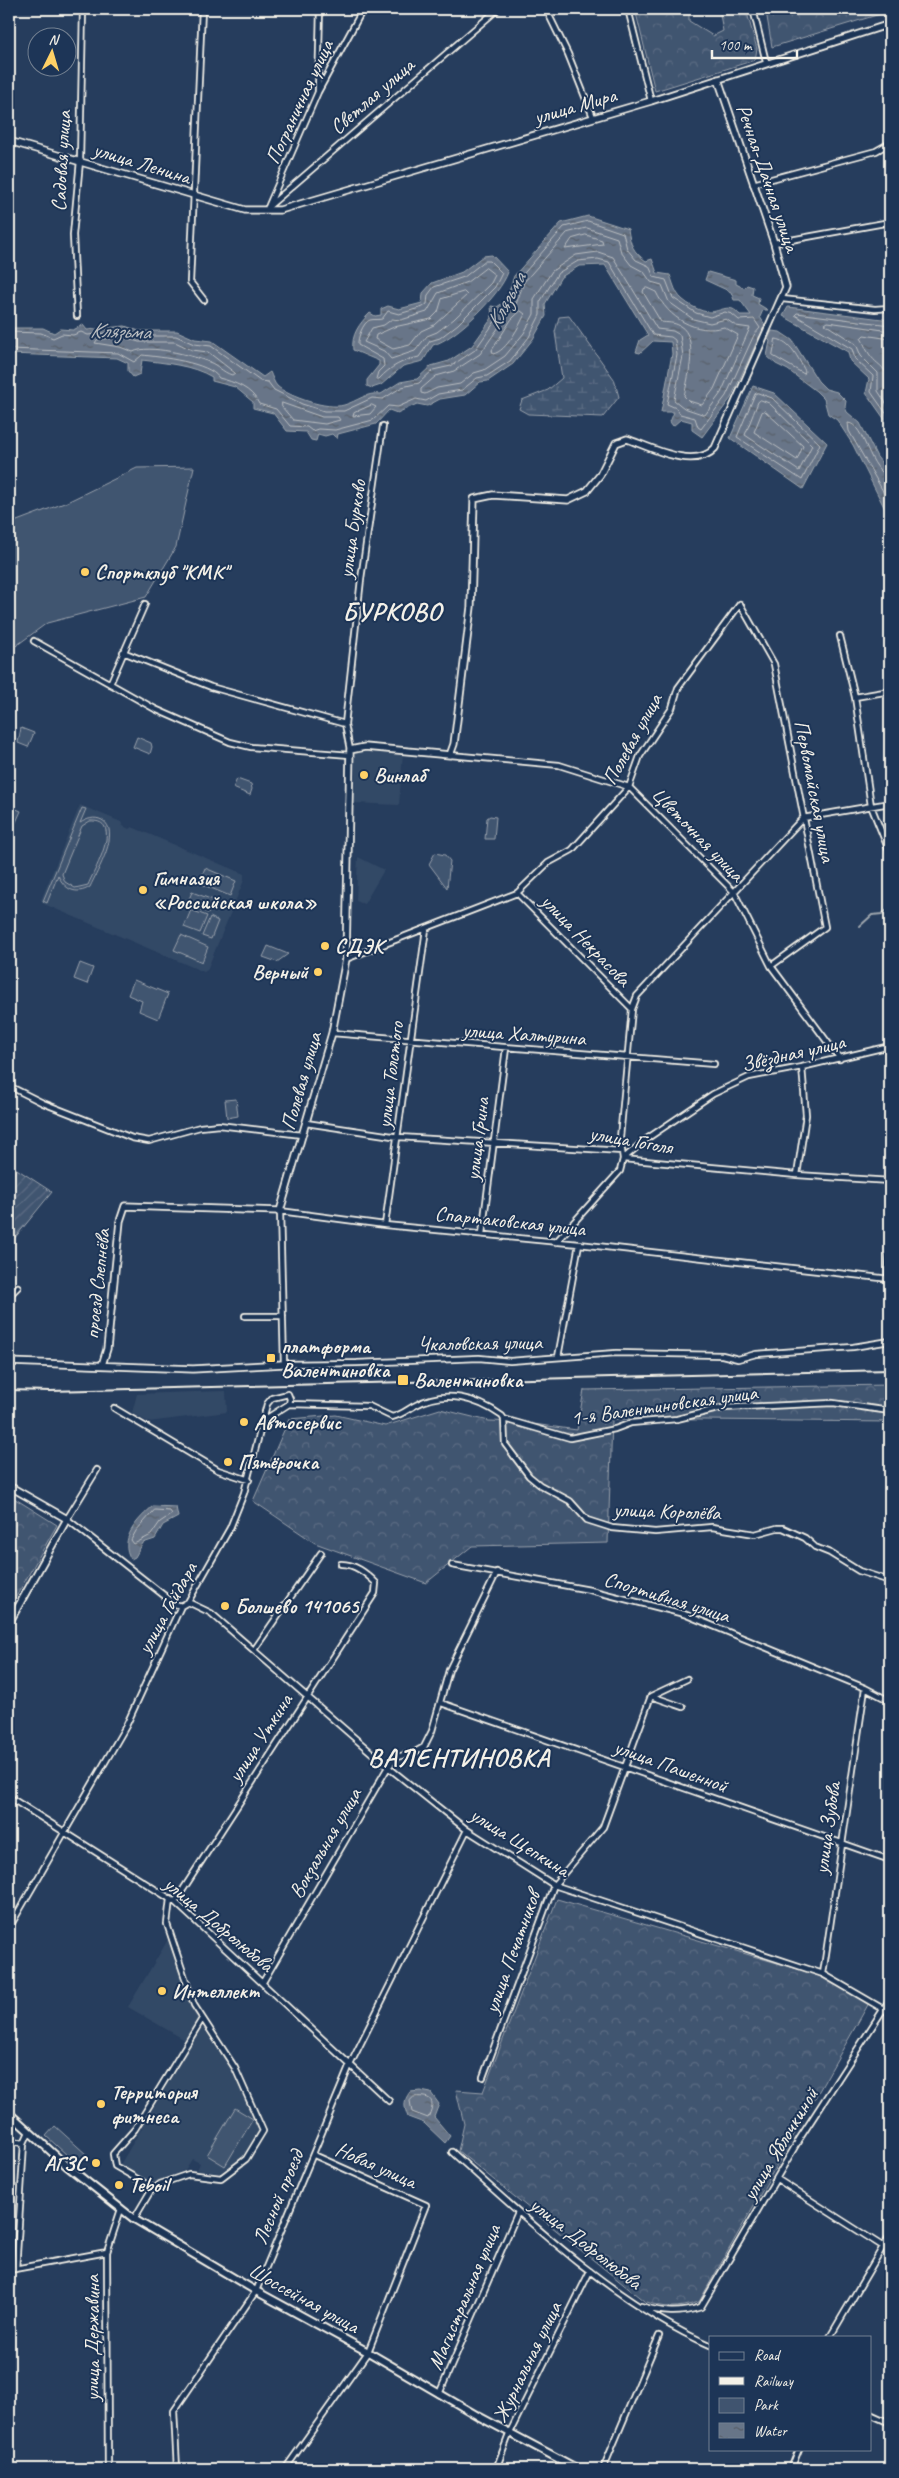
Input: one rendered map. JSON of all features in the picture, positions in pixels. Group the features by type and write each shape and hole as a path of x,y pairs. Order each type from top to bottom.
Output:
{"main road":[{"name":"Шоссейная улица","path":"9,2113 29,2132 134,2219 256,2291 368,2352 439,2394 578,2469"}],"street":[{"name":"Садовая улица","path":"76,316 73,234 80,161 83,9"},
{"path":"202,9 190,282 204,300"},
{"path":"318,92 320,9"},
{"name":"Пограничная улица","path":"267,209 318,92 363,9"},
{"name":"Светлая улица","path":"267,209 498,9"},
{"path":"546,9 568,54 593,117"},
{"path":"628,9 650,101"},
{"path":"754,9 766,62"},
{"name":"улица Мира","path":"267,209 280,210 650,101 766,62 890,24"},
{"name":"Речная-Дачная улица","path":"718,79 774,243 786,287 782,299"},
{"name":"улица Ленина","path":"9,141 246,210 267,209"},
{"path":"753,184 876,151 890,143"},
{"path":"774,243 890,222"},
{"path":"34,641 179,722 242,745 350,752 364,747 450,755 454,744 471,608 474,499 493,495 568,500 587,492 600,475 616,443 627,438 676,455 696,458 709,455 715,448 782,299 875,309 890,308"},
{"name":"улица Бурково","path":"350,752 345,724 361,580 383,426"},
{"path":"110,684 145,604"},
{"name":"Полевая улица","path":"346,959 517,893 548,863 572,850 629,788 640,756 672,708 678,688 740,604"},
{"name":"Первомайская улица","path":"740,604 774,664 825,928 771,966"},
{"path":"840,636 855,697 871,806 890,853"},
{"path":"123,652 211,687 345,724"},
{"path":"855,697 890,691"},
{"name":"Полевая улица","path":"280,1211 332,1033 346,959 350,752"},
{"name":"Цветочная улица","path":"450,755 559,765 629,788 734,892 771,966 840,1058"},
{"path":"622,1151 620,1138 629,1058 632,1009 637,996 803,818 890,803"},
{"name":"улица Некрасова","path":"517,893 632,1009"},
{"name":"улица Толстого","path":"385,1225 399,1137 409,1041 426,929"},
{"name":"улица Халтурина","path":"332,1033 409,1041 714,1064"},
{"name":"Звёздная улица","path":"556,1242 620,1171 622,1159 645,1140 713,1094 749,1077 802,1067 890,1046"},
{"name":"улица Грина","path":"482,1234 506,1048"},
{"path":"797,1175 806,1116 802,1067"},
{"path":"9,1086 43,1103 132,1138 149,1141 200,1126 219,1125 302,1135"},
{"name":"улица Гоголя","path":"306,1123 399,1137 622,1151 622,1159 797,1175 890,1181"},
{"name":"Спартаковская улица","path":"125,1206 280,1211 385,1225 578,1244 889,1279"},
{"name":"проезд Слепнёва","path":"102,1365 107,1349 120,1221 125,1206"},
{"path":"280,1211 284,1364"},
{"path":"558,1357 578,1244"},
{"path":"889,1279 890,1247"},
{"path":"9,1296 18,1287"},
{"path":"245,1316 283,1316"},
{"name":"Чкаловская улица","path":"9,1362 20,1364 193,1369 479,1358 510,1361 616,1353 722,1355 738,1359 756,1354 853,1347 890,1341"},
{"name":"улица Гайдара","path":"9,1928 126,1726 181,1606 188,1602 230,1528 249,1480 267,1404 272,1398 288,1394 289,1404"},
{"path":"264,1420 289,1404 369,1406 392,1417 428,1400 456,1396 465,1397 496,1412 504,1419"},
{"name":"1-я Валентиновская улица","path":"504,1419 570,1438 615,1429 631,1423 677,1419 722,1408 833,1403 890,1411"},
{"path":"114,1408 218,1470 249,1480"},
{"name":"улица Королёва","path":"504,1419 505,1444 529,1476 540,1485 570,1501 587,1520 612,1528 656,1532 712,1528 755,1534 783,1528 805,1538 815,1547 830,1553 859,1571 890,1581"},
{"path":"9,1623 67,1519 97,1470"},
{"path":"9,1486 67,1519 174,1604 181,1606"},
{"path":"254,1650 321,1553"},
{"name":"улица Уткина","path":"173,1901 375,1593 376,1583 368,1575 350,1564 341,1564"},
{"name":"Спортивная улица","path":"452,1565 590,1590 684,1614 865,1688 890,1701"},
{"name":"Вокзальная улица","path":"263,1982 388,1767 397,1756 415,1752 424,1747 432,1732 449,1670 497,1572"},
{"name":"улица Щепкина","path":"188,1602 211,1613 388,1767 467,1830 554,1885 823,1974 890,2014"},
{"path":"651,1696 687,1679"},
{"name":"улица Зубова","path":"823,1974 865,1688"},
{"path":"651,1696 683,1707"},
{"name":"улица Печатников","path":"483,2077 554,1885 603,1827 651,1696"},
{"name":"улица Пашенной","path":"441,1703 890,1860"},
{"name":"улица Добролюбова","path":"9,1797 173,1901 263,1982 389,2102"},
{"name":"Лесной проезд","path":"178,2469 174,2411 256,2291 350,2065 467,1830"},
{"path":"134,2219 153,2188 189,2174 221,2178 246,2159 263,2131 235,2068 194,2005 167,1924 173,1901"},
{"name":"улица Яблочкиной","path":"641,2306 663,2312 683,2313 702,2307 778,2179 800,2138 890,1999"},
{"path":"153,2188 115,2166 114,2154 135,2129 202,2019"},
{"path":"16,2268 24,2143 29,2132"},
{"path":"9,2141 24,2143"},
{"name":"улица Добролюбова","path":"452,2152 518,2212 590,2271 681,2332 709,2345"},
{"name":"Новая улица","path":"314,2155 426,2205 368,2352"},
{"path":"778,2179 890,2251"},
{"name":"улица Державина","path":"108,2469 107,2252 121,2209"},
{"name":"Магистральная улица","path":"439,2394 518,2212"},
{"path":"831,2336 890,2235"},
{"path":"9,2270 107,2252"},
{"name":"Журнальная улица","path":"496,2469 510,2432 590,2271"},
{"path":"603,2469 659,2336"},
{"path":"285,2469 368,2352"},
{"path":"872,2415 890,2423"},
{"path":"791,2469 799,2450"}],"shaded area":[{"path":"355,749 403,752 399,805 354,803"},
{"name":"Гимназия «Российская школа»","path":"80,805 121,822 123,826 129,829 132,827 244,874 244,880 207,970 204,972 44,904 41,900"},
{"path":"358,857 384,870 364,904 356,901"},
{"path":"226,1391 227,1412 148,1422 132,1413 137,1394"},
{"name":"Интеллект","path":"169,1938 191,2007 198,2018 185,2040 128,2007"},
{"path":"202,2026 229,2066 259,2132 242,2157 219,2173 197,2170 200,2163 192,2159 185,2170 155,2182 148,2182 120,2165"}],"green space":[{"path":"635,9 689,9 689,21 713,36 723,31 719,9 746,9 757,49 755,60 655,91"},
{"path":"770,9 890,9 890,11 772,47 766,11"},
{"path":"569,316 614,379 619,397 603,417 528,414 519,409 522,400 548,390 562,378 555,332 559,317"},
{"name":"Спортклуб \"КМК\"","path":"194,467 176,547 146,597 47,623 9,651 9,524 67,502 137,468"},
{"path":"21,728 34,733 28,747 18,743"},
{"path":"137,737 151,743 150,754 133,747"},
{"path":"237,779 251,784 250,795 233,788"},
{"path":"9,806 21,811 12,831 9,830"},
{"path":"82,808 86,809 80,823 91,818 102,820 108,825 110,833 106,852 98,871 90,887 80,891 71,890 58,875 47,903 43,901","holes":["90,821 100,823 105,828 106,836 100,858 88,885 75,888 65,882 62,874 82,826"]},
{"path":"490,816 496,817 494,839 485,839 487,818"},
{"path":"435,853 445,855 450,861 447,888 429,864"},
{"path":"205,868 236,881 230,896 199,883"},
{"path":"192,892 213,900 208,913 187,904"},
{"path":"191,910 207,916 200,933 184,927"},
{"path":"210,917 218,921 211,939 202,936"},
{"path":"181,935 208,947 202,962 174,950"},
{"path":"268,946 288,954 277,962 263,957"},
{"path":"80,963 93,968 87,984 74,979"},
{"path":"134,980 168,994 158,1019 139,1011 142,1001 128,995"},
{"path":"236,1099 238,1116 227,1118 225,1100"},
{"path":"9,1164 52,1192 9,1245"},
{"path":"890,1385 890,1422 612,1419 608,1543 472,1546 426,1583 315,1543 253,1501 289,1419 336,1415 385,1426 440,1409 489,1421 519,1422 577,1430 584,1390"},
{"path":"9,1495 57,1525 9,1609"},
{"path":"557,1899 815,1974 869,2003 699,2302 671,2307 659,2306 644,2301 458,2151 464,2124 456,2090 483,2092"},
{"path":"235,2108 253,2119 225,2166 207,2155"},
{"path":"55,2126 87,2155 78,2165 46,2136"}],"water":[{"name":"Клязьма","path":"588,216 628,229 635,251 646,261 652,259 657,273 670,275 679,296 692,306 707,312 730,308 740,315 751,315 740,300 734,300 731,292 705,280 708,272 736,280 736,284 744,288 747,285 753,287 752,295 759,298 758,304 768,310 763,310 760,317 767,328 759,337 731,398 702,437 692,430 692,422 681,419 673,426 670,422 674,412 661,412 672,354 671,342 653,341 640,353 636,352 640,340 648,335 605,265 579,266 561,277 545,304 546,316 533,339 513,364 488,381 480,382 465,395 440,399 427,406 417,404 397,413 389,410 376,424 338,434 337,439 332,434 325,436 318,434 316,441 311,440 306,432 287,431 273,413 253,408 253,402 235,387 212,381 212,377 187,367 142,360 140,374 133,377 128,371 128,363 117,358 9,354 9,328 43,328 54,333 60,329 73,330 83,325 87,330 125,326 139,331 177,331 195,339 212,341 263,377 270,372 277,386 299,398 328,406 344,405 366,396 381,394 400,382 417,379 431,366 449,361 472,346 492,318 491,306 497,307 506,301 514,276 561,223"},
{"path":"492,255 508,272 497,292 477,314 453,334 433,345 423,361 403,366 381,385 372,388 367,386 367,380 379,365 379,361 353,350 353,339 366,317 370,313 375,316 381,315 381,309 388,306 399,309 422,303 423,293 432,283 462,272 483,256"},
{"path":"788,307 890,320 890,427 866,393 869,379 850,361 848,352 783,316"},
{"path":"772,331 780,332 792,340 818,381 826,389 837,392 846,401 845,407 847,412 860,423 877,457 890,473 890,519 853,445 837,420 828,414 824,399 816,391 767,356 770,341 768,339"},
{"path":"753,386 774,393 827,443 803,489 730,438"},
{"path":"153,1506 176,1507 178,1517 163,1525 155,1539 143,1543 135,1557 131,1559 128,1552 128,1537 136,1523"},
{"path":"421,2091 431,2093 439,2104 434,2117 450,2136 445,2143 424,2123 408,2117 405,2107 406,2098 410,2092"}],"waterway":[{"path":"860,926 872,915 882,914 890,908"}],"railway":[{"path":"9,1390 50,1391 890,1370"}],"place":[{"name":"Спортклуб \"КМК\"","path":"85,572"},
{"name":"Винлаб","path":"364,775"},
{"name":"Гимназия «Российская школа»","path":"143,890"},
{"name":"СДЭК","path":"325,946"},
{"name":"Верный","path":"318,972"},
{"name":"платформа Валентиновка","path":"271,1358"},
{"name":"Валентиновка","path":"403,1380"},
{"name":"Автосервис","path":"244,1422"},
{"name":"Пятёрочка","path":"228,1462"},
{"name":"Болшево 141065","path":"225,1606"},
{"name":"Интеллект","path":"162,1991"},
{"name":"Территория фитнеса","path":"101,2104"},
{"name":"АГЗС","path":"96,2163"},
{"name":"Teboil","path":"119,2185"}],"district":[{"name":"БУРКОВО","path":"392,611"},
{"name":"ВАЛЕНТИНОВКА","path":"459,1757"}]}
